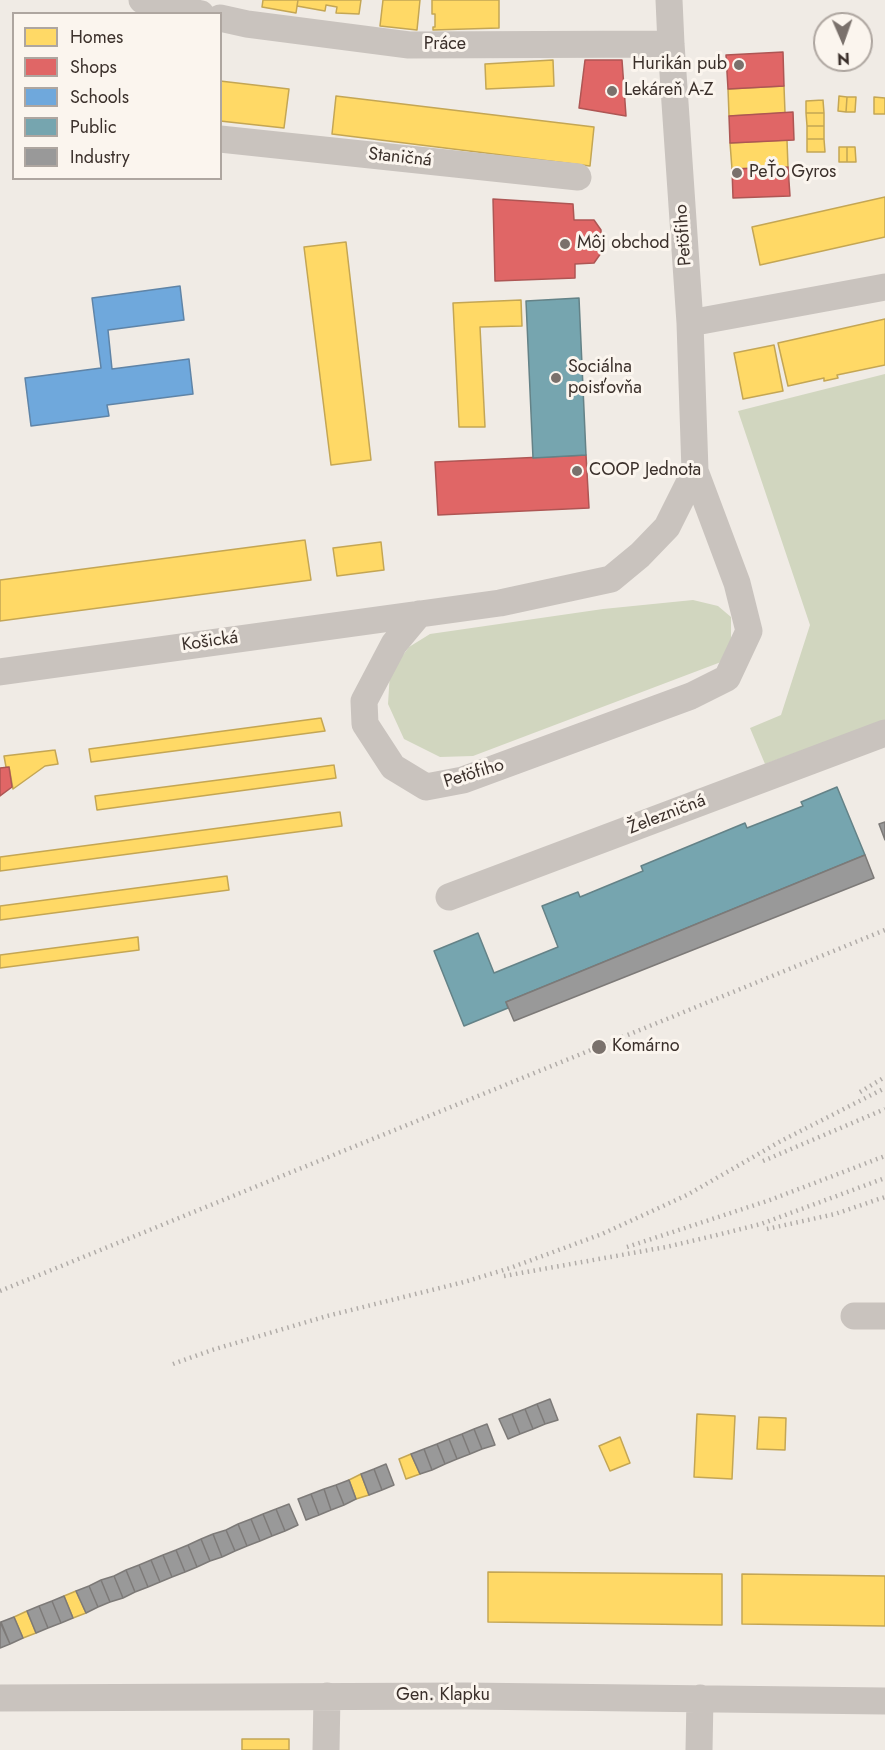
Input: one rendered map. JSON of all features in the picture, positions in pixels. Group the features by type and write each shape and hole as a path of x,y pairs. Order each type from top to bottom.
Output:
{"street":[{"path":"142,0 193,12"},
{"name":"Petöfiho","path":"669,0 690,323 695,471 737,583 749,631 728,678 691,696 463,780 426,787 393,767 365,724 364,701 394,644 419,614 500,603 611,579 640,555 667,527 695,471"},
{"name":"Práce","path":"222,18 247,24 409,45 671,44"},
{"name":"Staničná","path":"222,139 578,177"},
{"path":"690,323 885,287"},
{"name":"Košická","path":"0,672 419,614"},
{"name":"Železničná","path":"449,897 885,733"},
{"path":"854,1316 885,1316"},
{"path":"326,1750 327,1696"},
{"name":"Gen. Klapku","path":"0,1698 327,1696 885,1701"},
{"path":"699,1750 700,1698"}],"green space":[{"path":"885,374 885,720 765,764 750,728 781,715 810,625 738,411"},
{"path":"693,600 718,606 731,617 731,643 721,662 473,756 440,757 404,739 388,704 390,672 409,647 430,634 603,609"}],"building: Homes":[{"path":"263,0 298,0 296,13 262,7"},
{"path":"298,0 361,0 359,14 336,13 337,7 326,5 325,11 297,6"},
{"path":"383,0 420,0 417,30 380,26"},
{"path":"432,0 499,0 499,28 433,30 435,14 432,14"},
{"path":"553,60 554,86 486,89 485,64"},
{"path":"222,81 289,89 284,128 222,121"},
{"path":"784,86 785,113 729,116 728,89"},
{"path":"336,96 594,127 590,166 332,134"},
{"path":"839,96 847,97 846,112 838,111"},
{"path":"847,97 856,97 855,112 846,112"},
{"path":"874,97 885,98 885,114 874,114"},
{"path":"823,100 824,113 806,113 806,101"},
{"path":"806,113 824,113 824,126 807,126"},
{"path":"807,126 824,126 824,139 807,139"},
{"path":"807,139 824,139 825,152 807,152"},
{"path":"787,140 788,167 732,169 730,143"},
{"path":"839,147 847,147 847,162 839,162"},
{"path":"847,147 855,147 856,162 847,162"},
{"path":"885,197 885,237 760,265 752,227"},
{"path":"346,242 371,460 331,465 304,247"},
{"path":"521,300 522,326 480,327 485,427 459,427 453,303"},
{"path":"885,319 885,365 837,375 838,378 824,381 824,378 788,386 778,343"},
{"path":"774,345 783,391 743,399 734,353"},
{"path":"305,540 311,580 0,621 0,580"},
{"path":"381,542 384,570 337,576 333,548"},
{"path":"321,718 325,731 91,762 89,749"},
{"path":"55,750 58,764 45,766 13,789 9,767 6,767 4,756"},
{"path":"334,765 336,778 97,810 95,796"},
{"path":"340,812 342,826 0,871 0,857"},
{"path":"227,876 229,890 0,920 0,906"},
{"path":"138,937 139,950 0,968 0,955"},
{"path":"697,1414 735,1416 732,1479 694,1477"},
{"path":"759,1417 786,1418 785,1450 757,1449"},
{"path":"620,1437 630,1463 610,1471 599,1446"},
{"path":"411,1454 420,1474 406,1479 399,1459"},
{"path":"361,1474 369,1495 356,1499 349,1480"},
{"path":"488,1572 722,1574 722,1625 488,1622"},
{"path":"742,1574 885,1576 885,1626 742,1624"},
{"path":"76,1591 86,1613 73,1618 64,1596"},
{"path":"27,1611 36,1633 23,1638 14,1617"},
{"path":"242,1739 289,1739 289,1750 242,1750"}],"building: Shops":[{"path":"783,52 784,86 728,89 726,55"},
{"path":"585,60 622,60 626,116 579,108"},
{"path":"793,112 794,140 730,143 729,116"},
{"path":"788,167 790,196 733,198 732,169"},
{"path":"493,199 573,204 574,220 594,220 601,230 601,253 594,263 575,264 575,278 495,281"},
{"path":"586,455 589,508 438,515 435,462"},
{"path":"9,767 12,787 0,796 0,768"}],"building: Schools":[{"path":"180,286 184,320 108,330 112,369 189,359 193,394 107,405 109,416 31,426 25,378 101,368 92,298"}],"building: Public":[{"name":"Sociálna poisťovňa","path":"579,298 586,455 533,458 526,301"},
{"path":"837,787 865,855 506,1002 508,1008 464,1026 434,951 478,933 494,973 558,947 542,906 578,892 580,897 643,871 641,866 745,823 747,828 803,806 801,802"}],"building: Industry":[{"path":"885,822 885,840 879,824"},
{"path":"865,855 874,878 514,1021 506,1002"},
{"path":"550,1399 558,1420 545,1424 537,1404"},
{"path":"537,1404 545,1424 533,1429 525,1409"},
{"path":"525,1409 533,1429 520,1434 512,1414"},
{"path":"512,1414 520,1434 508,1439 499,1419"},
{"path":"487,1424 495,1445 482,1449 474,1429"},
{"path":"474,1429 482,1449 470,1454 462,1434"},
{"path":"462,1434 470,1454 457,1459 449,1439"},
{"path":"449,1439 457,1459 445,1464 437,1444"},
{"path":"437,1444 445,1464 432,1470 424,1449"},
{"path":"424,1449 432,1470 420,1474 411,1454"},
{"path":"386,1464 394,1485 382,1490 374,1469"},
{"path":"374,1469 382,1490 369,1495 361,1474"},
{"path":"349,1480 356,1499 344,1505 336,1485"},
{"path":"336,1485 344,1505 331,1510 324,1489"},
{"path":"324,1489 331,1510 319,1515 311,1494"},
{"path":"311,1494 319,1515 306,1520 298,1499"},
{"path":"289,1504 298,1525 285,1531 276,1509"},
{"path":"276,1509 285,1531 272,1536 263,1514"},
{"path":"263,1514 272,1536 260,1541 251,1519"},
{"path":"251,1519 260,1541 247,1546 238,1524"},
{"path":"238,1524 247,1546 235,1551 226,1530"},
{"path":"226,1530 235,1551 222,1557 213,1534"},
{"path":"213,1534 222,1557 210,1561 201,1539"},
{"path":"201,1539 210,1561 197,1567 188,1545"},
{"path":"188,1545 197,1567 185,1572 176,1550"},
{"path":"176,1550 185,1572 172,1577 163,1555"},
{"path":"163,1555 172,1577 160,1582 151,1560"},
{"path":"151,1560 160,1582 148,1587 139,1565"},
{"path":"139,1565 148,1587 135,1592 126,1570"},
{"path":"126,1570 135,1592 123,1598 114,1576"},
{"path":"114,1576 123,1598 110,1602 101,1580"},
{"path":"101,1580 110,1602 98,1607 89,1586"},
{"path":"89,1586 98,1607 86,1613 76,1591"},
{"path":"64,1596 73,1618 61,1623 52,1601"},
{"path":"52,1601 61,1623 48,1628 39,1606"},
{"path":"39,1606 48,1628 36,1633 27,1611"},
{"path":"14,1617 23,1638 10,1644 1,1622"},
{"path":"0,1622 10,1644 0,1648"}],"railway":[{"path":"0,1291 885,930"},
{"path":"860,1092 885,1077"},
{"path":"173,1364 327,1316 464,1282 510,1268 602,1234 687,1195 781,1141 885,1088"},
{"path":"763,1161 885,1109"},
{"path":"627,1247 770,1200 885,1156"},
{"path":"504,1276 666,1247 761,1224 885,1178"},
{"path":"767,1229 835,1214 885,1197"}],"place":[{"name":"Hurikán pub","path":"739,65"},
{"name":"Lekáreň A-Z","path":"612,91"},
{"name":"PeŤo Gyros","path":"737,173"},
{"name":"Môj obchod","path":"565,244"},
{"name":"Sociálna poisťovňa","path":"556,378"},
{"name":"COOP Jednota","path":"577,471"},
{"name":"Komárno","path":"599,1047"}]}
